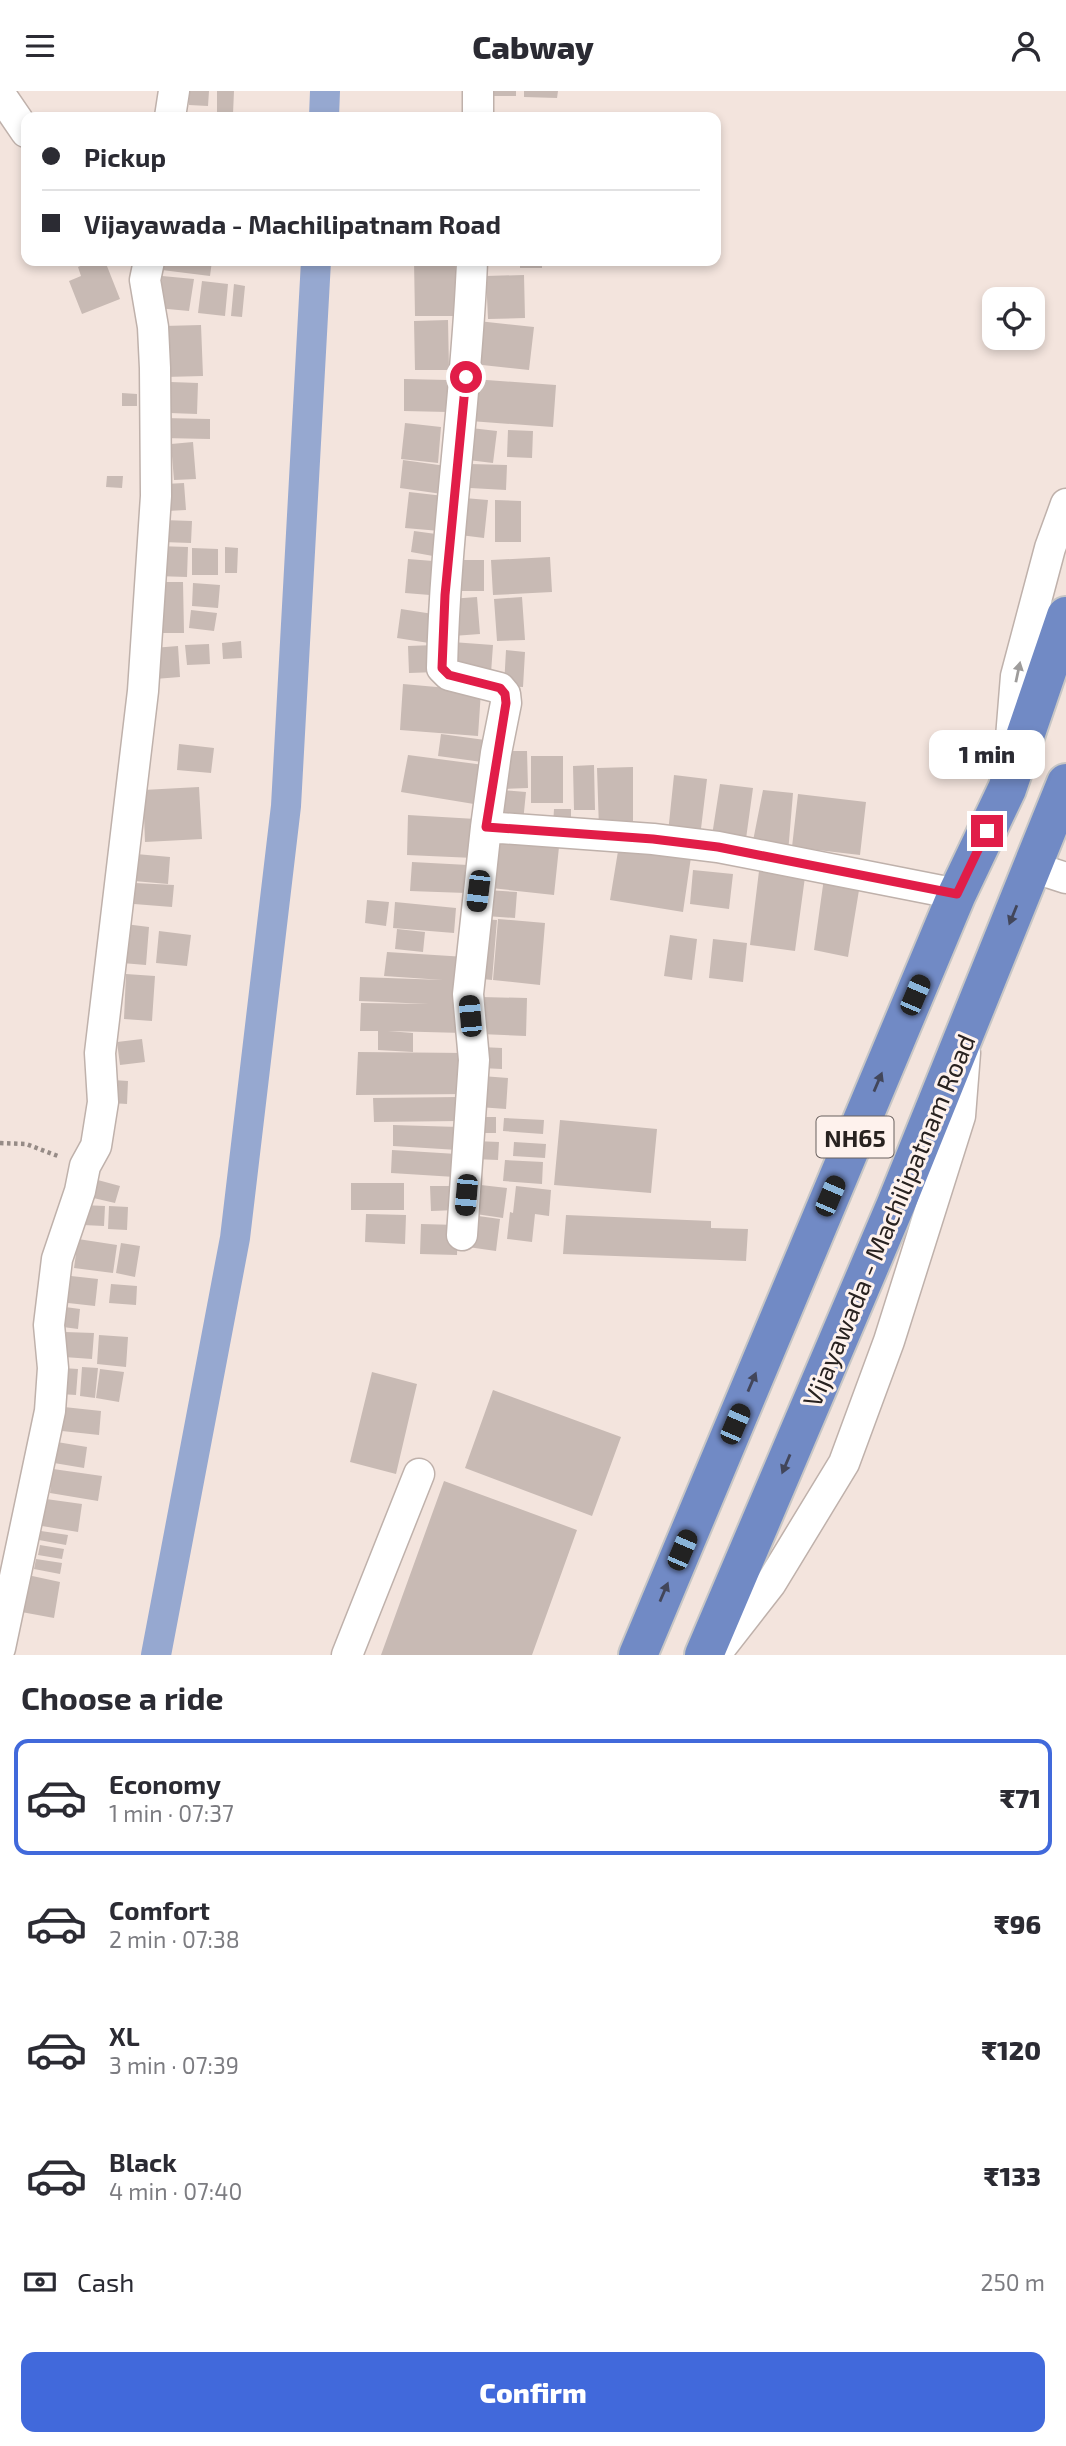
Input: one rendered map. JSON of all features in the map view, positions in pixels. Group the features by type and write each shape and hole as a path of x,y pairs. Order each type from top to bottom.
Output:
{"highway":[{"name":"NH65","path":"638,1655 957,894 1007,789 1066,616"},
{"path":"1023,740 1066,682"},
{"name":"Vijayawada - Machilipatnam Road","path":"704,1655 897,1204 966,1031 1049,872 1066,783"}],"street":[{"path":"171,112 174,91"},
{"path":"478,91 478,112"},
{"path":"0,94 21,125"},
{"path":"462,1235 474,1060 468,994 486,827 506,703 505,694 500,688 449,675 442,668 446,591 470,330 472,266"},
{"path":"0,1649 50,1411 52,1368 49,1325 57,1259 80,1191 85,1165 96,1146 103,1102 100,1053 143,691 156,496 156,368 153,327 141,267"},
{"path":"1007,789 1016,676 1050,548 1066,504"},
{"path":"486,827 653,839 718,847 957,894"},
{"path":"715,1655 771,1583 844,1463 889,1341 960,1116 966,1031"},
{"path":"347,1655 419,1474"}],"path":[{"path":"0,1143 26,1144 85,1165"}],"building":[{"path":"189,91 209,91 208,106 189,105"},
{"path":"217,91 234,91 233,112 217,112"},
{"path":"487,91 516,91 516,96 487,96"},
{"path":"524,91 558,91 557,98 524,97"},
{"path":"107,266 120,299 82,314 69,281 81,276 78,267"},
{"path":"162,266 211,266 210,276 162,270"},
{"path":"414,266 455,266 456,316 415,316"},
{"path":"520,266 542,266 542,268"},
{"path":"524,275 525,318 488,319 486,276"},
{"path":"162,276 194,279 189,311 157,308"},
{"path":"202,281 228,284 225,316 198,313"},
{"path":"234,284 245,286 242,317 231,316"},
{"path":"448,320 449,370 415,370 414,321"},
{"path":"478,321 534,327 529,370 473,364"},
{"path":"201,325 203,376 165,377 164,326"},
{"path":"404,379 448,380 448,412 404,411"},
{"path":"473,379 556,385 553,427 470,421"},
{"path":"171,382 198,383 197,414 170,413"},
{"path":"122,393 137,394 137,406 122,406"},
{"path":"163,418 210,419 210,439 163,438"},
{"path":"405,423 441,427 438,463 401,459"},
{"path":"471,428 497,431 493,463 468,460"},
{"path":"508,430 533,431 532,458 507,457"},
{"path":"193,442 196,479 174,480 171,444"},
{"path":"403,460 446,466 442,494 400,488"},
{"path":"470,464 507,465 506,490 470,488"},
{"path":"107,476 123,476 122,488 106,487"},
{"path":"184,483 186,510 167,511 165,484"},
{"path":"409,492 444,496 440,531 405,528"},
{"path":"464,498 488,500 484,538 460,535"},
{"path":"495,500 521,501 521,542 495,542"},
{"path":"163,520 192,521 191,543 162,542"},
{"path":"414,531 436,534 433,556 411,552"},
{"path":"157,546 188,547 187,577 156,576"},
{"path":"225,547 238,548 237,573 225,573"},
{"path":"192,548 218,549 218,575 192,575"},
{"path":"550,557 552,592 493,595 491,560"},
{"path":"408,559 433,561 430,595 405,593"},
{"path":"456,560 484,560 484,591 456,591"},
{"path":"157,582 183,582 184,633 157,633"},
{"path":"193,583 220,585 218,608 192,606"},
{"path":"477,597 480,634 453,636 450,599"},
{"path":"522,597 525,640 497,641 494,599"},
{"path":"401,609 433,614 429,643 397,638"},
{"path":"191,610 217,613 214,631 189,628"},
{"path":"241,641 242,658 223,659 222,643"},
{"path":"452,642 493,645 491,673 450,670"},
{"path":"209,644 210,664 187,665 185,645"},
{"path":"435,645 437,672 409,673 408,646"},
{"path":"178,646 180,677 155,679 153,648"},
{"path":"506,650 525,652 523,687 504,686"},
{"path":"403,684 481,691 478,736 400,730"},
{"path":"441,734 485,740 482,762 438,756"},
{"path":"179,744 214,748 211,773 177,770"},
{"path":"502,751 527,751 528,788 502,789"},
{"path":"408,755 484,765 480,805 401,792"},
{"path":"531,756 563,756 563,803 531,803"},
{"path":"594,765 595,810 574,810 573,766"},
{"path":"633,767 633,828 599,829 597,768"},
{"path":"674,775 707,779 700,837 668,833"},
{"path":"720,784 753,788 745,846 711,842"},
{"path":"199,787 202,839 145,842 143,790"},
{"path":"501,790 526,792 523,822 499,819"},
{"path":"763,790 793,793 788,853 752,846"},
{"path":"798,794 866,802 860,855 792,847"},
{"path":"554,809 571,809 571,826 553,825"},
{"path":"408,815 476,819 474,858 407,855"},
{"path":"495,841 559,847 554,895 491,888"},
{"path":"619,845 691,857 683,912 610,900"},
{"path":"136,854 170,857 168,884 134,881"},
{"path":"412,862 468,865 466,893 410,891"},
{"path":"693,870 733,874 729,909 690,904"},
{"path":"759,871 805,877 795,951 750,945"},
{"path":"824,878 860,884 848,957 814,950"},
{"path":"135,883 174,885 172,907 134,904"},
{"path":"487,890 517,892 515,918 486,916"},
{"path":"367,900 389,902 386,926 365,923"},
{"path":"395,902 456,908 454,933 393,928"},
{"path":"479,919 497,920 492,980 474,978"},
{"path":"498,919 545,923 540,985 493,980"},
{"path":"125,924 149,927 146,965 122,963"},
{"path":"397,929 425,932 423,952 395,949"},
{"path":"159,931 191,935 187,966 156,963"},
{"path":"670,935 697,939 692,980 664,976"},
{"path":"713,939 747,943 743,982 709,978"},
{"path":"387,952 466,957 463,1033 388,1031 413,1033 413,1052 378,1050 378,1031 360,1031 361,1003 429,1004 359,1001 360,977 443,980 384,976"},
{"path":"126,974 155,976 152,1021 124,1019"},
{"path":"481,997 527,998 526,1036 480,1034"},
{"path":"142,1039 145,1062 120,1065 117,1042"},
{"path":"481,1047 502,1048 502,1069 481,1068"},
{"path":"358,1052 466,1053 467,1094 356,1095"},
{"path":"482,1076 508,1078 506,1109 479,1107"},
{"path":"113,1080 128,1081 127,1104 111,1103"},
{"path":"459,1097 459,1121 374,1122 373,1098"},
{"path":"476,1117 496,1117 496,1133 475,1133"},
{"path":"504,1118 544,1120 543,1134 503,1131"},
{"path":"560,1120 657,1129 651,1193 554,1185"},
{"path":"393,1125 459,1127 458,1150 393,1146"},
{"path":"475,1141 499,1142 498,1160 474,1159"},
{"path":"514,1142 546,1144 545,1158 513,1156"},
{"path":"392,1150 457,1154 455,1177 391,1173"},
{"path":"505,1160 543,1162 542,1184 503,1181"},
{"path":"94,1179 120,1186 115,1203 89,1197"},
{"path":"351,1183 404,1183 404,1210 351,1210"},
{"path":"472,1184 507,1188 503,1218 469,1213"},
{"path":"430,1186 456,1186 457,1210 431,1211"},
{"path":"516,1186 551,1190 549,1216 535,1214 532,1242 507,1239"},
{"path":"83,1205 105,1206 104,1226 83,1225"},
{"path":"109,1206 128,1207 127,1230 108,1229"},
{"path":"366,1214 406,1215 405,1244 365,1242"},
{"path":"471,1215 500,1219 496,1251 468,1247"},
{"path":"566,1215 711,1221 711,1228 748,1229 746,1261 563,1254"},
{"path":"421,1224 458,1225 457,1255 420,1254"},
{"path":"78,1239 117,1245 113,1273 74,1268"},
{"path":"121,1243 140,1246 135,1277 116,1273"},
{"path":"62,1275 98,1279 95,1306 59,1302"},
{"path":"111,1284 137,1286 136,1305 109,1303"},
{"path":"65,1307 80,1309 78,1329 63,1327"},
{"path":"65,1332 94,1333 92,1359 64,1357"},
{"path":"99,1335 128,1337 126,1367 97,1364"},
{"path":"82,1367 98,1368 95,1398 80,1396"},
{"path":"62,1368 78,1369 76,1395 60,1394"},
{"path":"100,1369 124,1372 119,1402 96,1398"},
{"path":"372,1372 417,1384 396,1474 350,1462"},
{"path":"493,1390 621,1437 592,1516 465,1468"},
{"path":"64,1407 101,1411 99,1435 62,1431"},
{"path":"57,1442 87,1447 84,1468 54,1463"},
{"path":"53,1469 102,1476 98,1501 50,1493"},
{"path":"444,1481 577,1530 532,1655 381,1655"},
{"path":"46,1499 82,1504 78,1532 42,1526"},
{"path":"41,1531 68,1535 66,1545 39,1540"},
{"path":"40,1545 64,1549 62,1559 38,1555"},
{"path":"36,1559 62,1563 60,1574 34,1569"},
{"path":"23,1574 60,1582 54,1618 16,1611"}],"waterway":[{"path":"324,112 325,91"},
{"path":"156,1655 235,1238 286,806 316,266"}],"route":[{"path":"466,377 445,595 442,668 449,675 500,688 505,694 506,703 486,827 653,839 718,847 957,894 987,831"}]}
